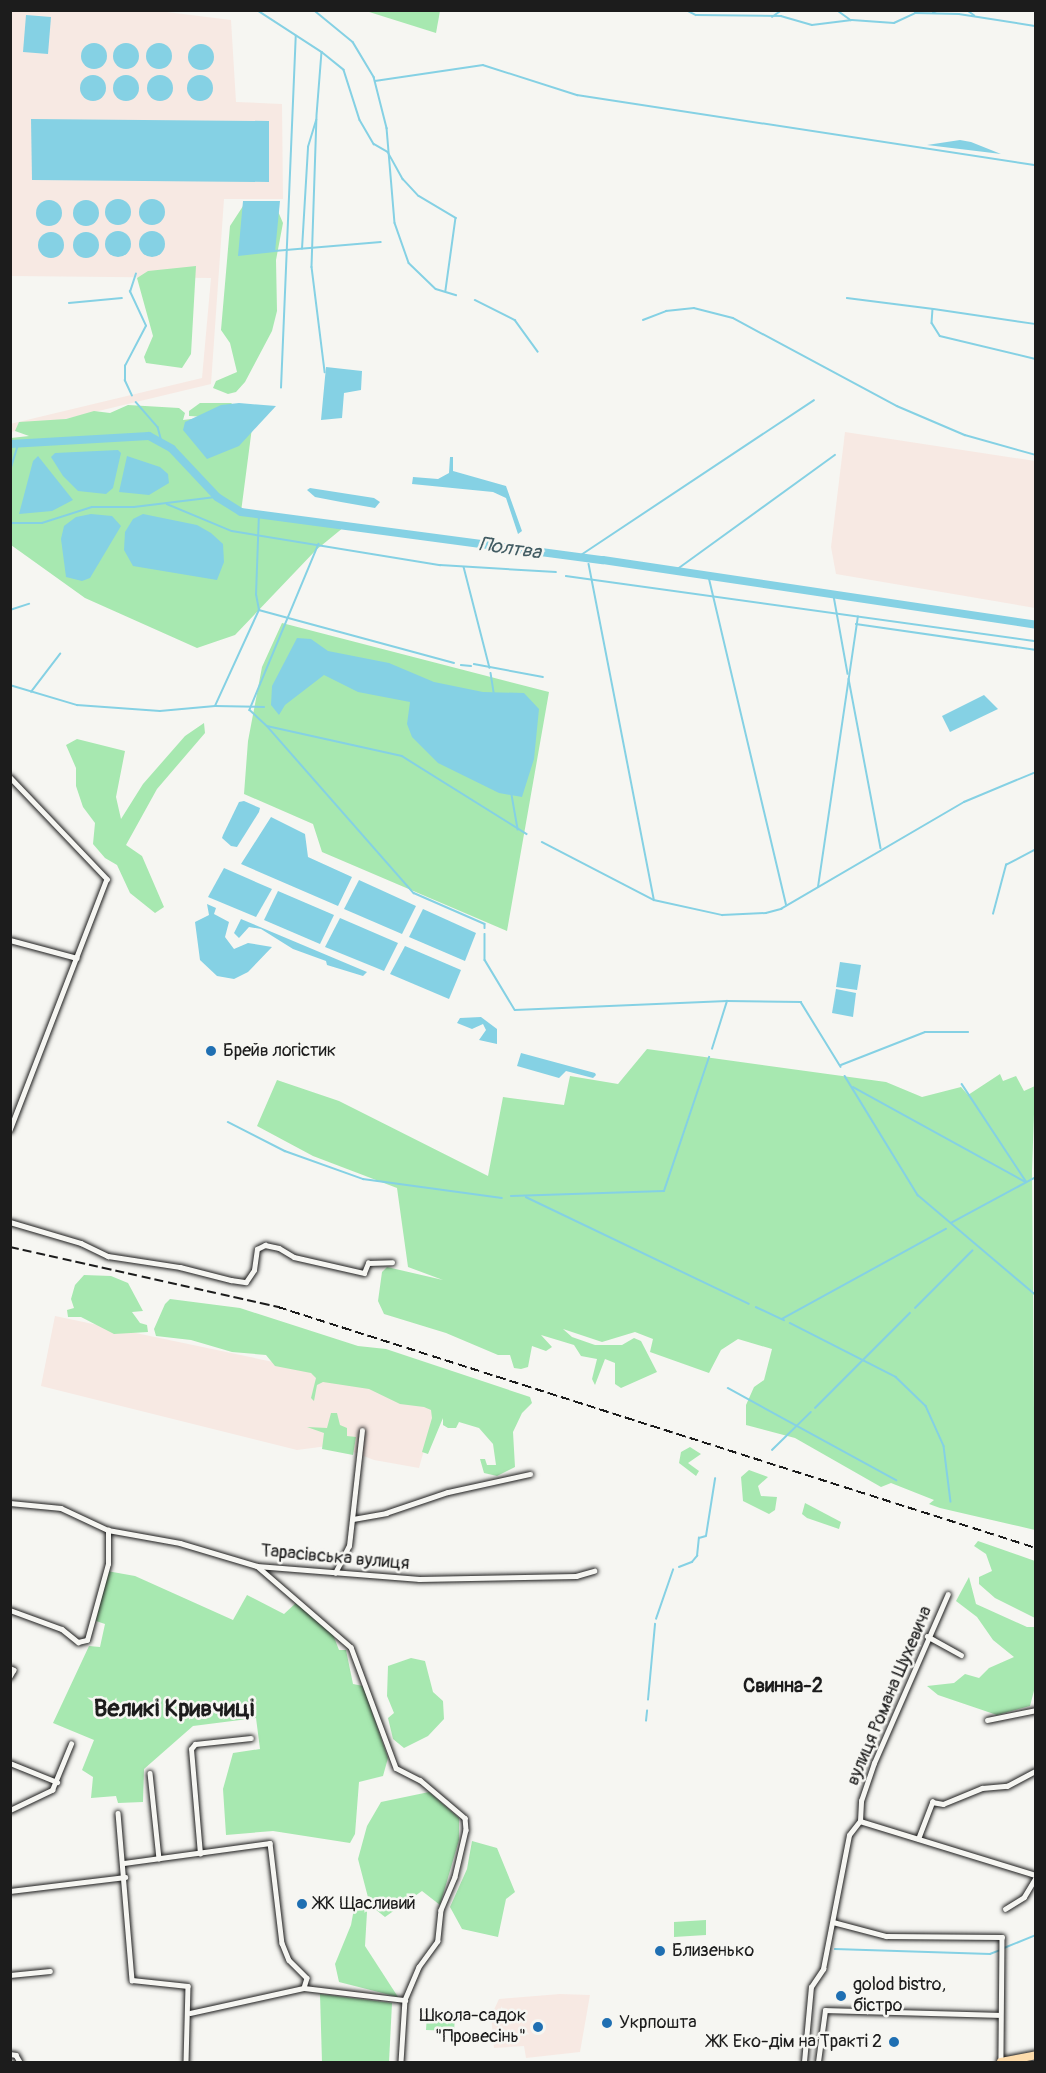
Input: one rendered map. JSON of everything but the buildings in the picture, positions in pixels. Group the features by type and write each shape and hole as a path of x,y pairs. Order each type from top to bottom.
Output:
{"main road":[{"path":"1001,2062 1035,2055"}],"street":[{"path":"10,777 107,879 10,1130"},
{"path":"10,940 77,958"},
{"path":"10,1222 81,1243 108,1256 180,1267 246,1282 254,1270 257,1249 265,1245 279,1248 294,1257 364,1273 368,1263 393,1262"},
{"path":"335,1573 349,1546 362,1431"},
{"path":"353,1519 386,1513 448,1492 530,1474"},
{"name":"Тарасівська вулиця","path":"10,1503 61,1508 108,1530 180,1543 257,1566 443,1580 503,1575 576,1576 594,1571"},
{"path":"10,1610 62,1629 78,1642 87,1640 108,1564 108,1530"},
{"path":"257,1566 351,1647 396,1768 420,1780 465,1818 466,1830 455,1877 441,1910 438,1941 419,1967 405,2000 401,2062"},
{"name":"вулиця Романа Шухевича","path":"804,2062 813,1978 823,1969 849,1835 860,1821 861,1801 874,1763 927,1636 948,1594"},
{"path":"927,1636 961,1655"},
{"path":"10,1668 10,1677"},
{"path":"987,1720 1035,1710"},
{"path":"200,1854 191,1749 195,1744 251,1738"},
{"path":"10,1810 49,1793 57,1782 71,1744"},
{"path":"10,1763 57,1782"},
{"path":"918,1839 932,1802 943,1804 982,1788 1007,1786 1035,1771"},
{"path":"150,1773 159,1859"},
{"path":"118,1813 124,1863 132,1980 184,1983 189,1990 190,2013 186,2062"},
{"path":"860,1821 1035,1876 1024,1897 1005,1909"},
{"path":"124,1863 270,1843 282,1943 289,1960 307,1978 304,1988"},
{"path":"10,1891 125,1877"},
{"path":"833,1922 886,1936 1002,1937 1001,2062"},
{"path":"10,1975 50,1971"},
{"path":"190,2013 304,1988 405,2000"},
{"path":"818,2062 825,2010 1000,2015"},
{"path":"10,2054 16,2055 20,2062"}],"shaded area":[{"path":"151,10 231,20 236,102 282,104 283,199 224,199 211,384 11,432 10,424 202,378 211,278 11,276 11,11"},
{"path":"845,432 1035,461 1035,608 836,574 831,547"},
{"path":"55,1316 297,1367 436,1407 419,1468 374,1460 335,1445 297,1450 41,1386"},
{"name":"Школа-садок \"Провесінь\"","path":"560,1994 590,1995 580,2052 526,2058 524,2046 494,2048 491,2016 499,1999"}],"green space":[{"path":"366,11 440,11 436,33"},
{"path":"274,202 283,223 276,260 277,311 272,331 245,382 236,392 228,394 213,388 216,381 237,372 230,343 221,330 230,226 245,203"},
{"path":"196,266 191,354 182,368 146,363 144,357 153,336 137,278 148,271"},
{"path":"200,403 231,403 253,420 241,512 344,527 316,550 235,635 197,648 85,598 11,545 11,438 29,436 15,431 19,422 66,419 94,411 110,413 128,405 179,408 185,413 183,420 208,417 189,416 189,411"},
{"path":"282,623 549,692 507,931 322,852 313,824 244,794 248,741 262,667"},
{"path":"204,723 205,733 157,789 126,845 142,856 164,907 155,913 130,893 117,865 105,858 93,844 95,823 83,807 76,786 76,768 66,745 77,739 125,751 116,797 121,819 143,784 185,736"},
{"path":"647,1049 886,1082 922,1097 961,1087 968,1095 1000,1074 1003,1081 1016,1076 1024,1091 1035,1086 1032,1170 1035,1530 940,1508 929,1504 934,1500 891,1483 881,1487 795,1438 746,1425 746,1405 754,1387 764,1380 772,1349 738,1339 721,1350 709,1373 650,1352 653,1339 635,1332 602,1342 563,1329 572,1337 595,1345 622,1345 634,1338 641,1341 657,1372 621,1388 615,1384 615,1363 605,1359 595,1385 592,1379 597,1359 581,1356 574,1345 541,1335 552,1347 546,1351 532,1346 528,1367 514,1368 510,1355 498,1355 446,1333 384,1314 378,1301 382,1272 387,1267 443,1280 408,1267 397,1188 313,1156 257,1126 277,1080 339,1101 488,1176 503,1097 564,1105 570,1076 618,1084"},
{"path":"84,1275 111,1276 128,1283 143,1311 132,1312 140,1323 147,1325 148,1332 114,1334 81,1317 68,1317 67,1310 74,1308 71,1299 75,1285"},
{"path":"170,1299 240,1308 358,1346 386,1349 530,1397 532,1403 522,1413 513,1432 515,1467 497,1476 484,1473 480,1459 485,1459 487,1465 496,1465 493,1444 479,1428 459,1422 456,1428 448,1428 443,1425 443,1418 428,1454 422,1452 432,1418 431,1410 424,1407 400,1404 369,1389 323,1382 317,1385 314,1401 311,1398 316,1378 311,1373 275,1366 266,1355 232,1352 191,1340 156,1336 154,1329 165,1304"},
{"path":"331,1413 337,1413 340,1425 347,1428 347,1436 356,1437 353,1455 322,1449 324,1433 307,1427 327,1428"},
{"path":"690,1447 701,1454 688,1463 699,1471 696,1476 679,1463 681,1452"},
{"path":"749,1470 768,1477 758,1486 761,1496 777,1497 775,1510 769,1514 743,1501 741,1477"},
{"path":"805,1503 841,1522 839,1529 807,1518 802,1514"},
{"path":"978,1541 1035,1561 1035,1618 995,1598 979,1584 979,1577 992,1571 986,1554 974,1546"},
{"path":"107,1571 135,1576 233,1620 247,1595 284,1614 297,1602 332,1632 339,1650 346,1650 353,1684 363,1686 388,1758 383,1776 359,1782 355,1834 350,1843 273,1831 226,1835 223,1789 233,1753 260,1749 256,1718 193,1726 144,1769 143,1802 118,1803 116,1796 91,1798 93,1777 82,1770 94,1740 53,1723 89,1646 100,1647 105,1624 96,1621"},
{"path":"969,1577 976,1604 1027,1627 1035,1627 1035,1687 1030,1706 997,1715 938,1695 927,1686 954,1683 965,1674 979,1678 989,1668 1014,1657 993,1640 977,1617 956,1601"},
{"path":"411,1658 425,1661 433,1692 443,1701 444,1719 428,1736 404,1748 393,1739 388,1718 394,1713 387,1696 388,1666"},
{"path":"429,1792 459,1818 459,1840 440,1905 422,1891 385,1917 370,1905 358,1859 367,1826 381,1802"},
{"path":"472,1841 497,1848 515,1892 506,1899 498,1937 462,1929 450,1907 467,1869"},
{"path":"356,1898 367,1912 365,1946 398,1997 339,1982 335,1964 351,1925"},
{"path":"706,1920 706,1935 674,1937 674,1922"},
{"path":"320,1994 392,2003 389,2062 322,2062"},
{"path":"427,2015 455,2017 454,2031 426,2030"}],"water":[{"path":"26,15 51,17 48,54 23,52"},
{"path":"94,43 103,47 107,56 103,65 94,69 85,65 81,56 85,47"},
{"path":"126,43 135,47 139,56 135,65 126,69 117,65 113,56 117,47"},
{"path":"159,43 168,47 172,56 168,65 159,69 150,65 146,56 150,47"},
{"path":"201,44 210,48 214,57 210,66 201,70 192,66 188,57 192,48"},
{"path":"93,75 102,79 106,88 102,97 93,101 84,97 80,88 84,79"},
{"path":"126,75 135,79 139,88 135,97 126,101 117,97 113,88 117,79"},
{"path":"160,75 169,79 173,88 169,97 160,101 151,97 147,88 151,79"},
{"path":"200,75 209,79 213,88 209,97 200,101 191,97 187,88 191,79"},
{"path":"31,119 269,121 269,182 32,180"},
{"path":"960,140 971,142 1001,154 927,145"},
{"path":"118,199 127,203 131,212 127,221 118,225 109,221 105,212 109,203"},
{"path":"152,199 161,203 165,212 161,221 152,225 143,221 139,212 143,203"},
{"path":"49,200 58,204 62,213 58,222 49,226 40,222 36,213 40,204"},
{"path":"86,200 95,204 99,213 95,222 86,226 77,222 73,213 77,204"},
{"path":"243,201 280,201 275,252 238,256"},
{"path":"118,231 127,235 131,244 127,253 118,257 109,253 105,244 109,235"},
{"path":"152,231 161,235 165,244 161,253 152,257 143,253 139,244 143,235"},
{"path":"51,232 60,236 64,245 60,254 51,258 42,254 38,245 42,236"},
{"path":"86,232 95,236 99,245 95,254 86,258 77,254 73,245 77,236"},
{"path":"326,367 362,371 361,390 344,393 342,418 321,420"},
{"path":"239,403 276,406 239,446 207,459 183,430 185,422 221,405"},
{"path":"118,450 121,453 113,488 106,494 78,491 63,476 51,457 55,453"},
{"path":"38,456 73,500 52,511 19,514 33,461"},
{"path":"127,456 160,467 168,474 169,483 149,495 119,492"},
{"path":"450,457 453,457 453,471 506,486 522,531 518,534 506,498 493,492 412,484 413,477 438,479 449,473"},
{"path":"310,488 374,498 380,502 375,508 315,497 307,490"},
{"path":"91,514 112,516 121,526 90,578 82,581 66,577 61,539 64,526 76,517"},
{"path":"143,514 197,525 211,533 223,544 224,562 217,580 133,566 124,550 125,532 133,519"},
{"path":"297,638 311,639 328,651 389,663 434,682 483,692 524,693 539,709 534,759 522,797 499,793 438,763 412,737 407,724 410,702 358,692 324,675 285,705 279,715 271,705 272,686"},
{"path":"984,695 998,709 950,732 942,716"},
{"path":"244,801 260,808 259,812 237,847 231,846 222,838 239,802"},
{"path":"271,817 305,834 308,857 352,877 338,906 241,864"},
{"path":"224,868 272,889 256,917 208,897"},
{"path":"359,880 416,906 402,934 344,909"},
{"path":"278,891 334,915 320,944 264,920"},
{"path":"207,904 216,908 214,914 229,922 225,937 234,949 248,943 272,947 248,972 234,979 217,976 200,960 195,922 209,915"},
{"path":"423,909 476,933 465,961 409,937"},
{"path":"340,918 398,943 384,971 325,947"},
{"path":"241,919 367,972 363,976 327,965 326,961 293,949 261,929 249,927 239,938 234,933"},
{"path":"405,946 461,970 449,999 390,974"},
{"path":"840,962 861,965 857,990 836,987"},
{"path":"836,989 856,993 853,1017 832,1013"},
{"path":"481,1017 497,1029 497,1044 479,1040 486,1030 483,1024 472,1029 457,1023 460,1018"},
{"path":"521,1053 596,1075 593,1078 566,1071 559,1078 517,1066"}],"waterway":[{"path":"257,10 322,52 317,115"},
{"path":"314,10 353,42 374,77 387,128 395,223 409,263 436,289 456,295"},
{"path":"686,10 696,15 781,16 812,25 852,20 894,23 915,13 959,14 1036,26"},
{"path":"772,17 782,10"},
{"path":"837,10 851,20"},
{"path":"933,13 939,10"},
{"path":"967,10 974,15"},
{"path":"281,388 296,36"},
{"path":"322,52 344,70 360,120 374,144 388,152 403,179 419,196 456,218 446,290"},
{"path":"375,81 483,65 577,95 1036,165"},
{"path":"317,116 312,267 325,372"},
{"path":"302,249 308,147 316,120"},
{"path":"274,251 381,242"},
{"path":"132,396 125,381 125,366 146,326 130,292 136,274"},
{"path":"69,303 122,298"},
{"path":"847,298 933,309 932,323 940,336 1036,359"},
{"path":"475,300 515,320 538,352"},
{"path":"643,320 666,311 694,308 733,318 897,406 965,435 1036,455"},
{"path":"934,309 1036,324"},
{"path":"578,557 814,400"},
{"path":"136,402 158,427 162,442"},
{"name":"Полтва","path":"10,444 149,436 172,449 217,497 241,512 603,560 1036,625"},
{"path":"10,471 18,444"},
{"path":"672,573 835,455"},
{"path":"10,523 42,523 92,507 134,507 217,497"},
{"path":"167,504 232,531 440,565 556,572"},
{"path":"10,685 77,705 160,711 215,706 259,610 256,595 259,515"},
{"path":"319,544 250,710 267,726 402,756 527,834"},
{"path":"589,564 654,899"},
{"path":"464,567 490,668"},
{"path":"566,576 1036,641"},
{"path":"709,577 786,904"},
{"path":"834,596 848,674"},
{"path":"10,610 29,604"},
{"path":"259,610 454,663"},
{"path":"818,887 858,617"},
{"path":"856,624 1036,650"},
{"path":"31,692 60,654"},
{"path":"474,664 543,677"},
{"path":"461,665 471,666"},
{"path":"491,673 494,692"},
{"path":"849,679 881,848"},
{"path":"215,706 264,707"},
{"path":"268,727 414,893 485,924 485,928"},
{"path":"542,842 654,900 722,915 766,913 781,909 964,802 1036,772"},
{"path":"512,795 518,829"},
{"path":"993,914 1006,865 1036,849"},
{"path":"485,934 485,960 515,1010 727,1001 801,1002 841,1067"},
{"path":"712,1049 727,1001"},
{"path":"841,1065 925,1032 968,1032"},
{"path":"511,1196 664,1191 709,1057"},
{"path":"845,1076 918,1195 1036,1295"},
{"path":"962,1084 1026,1181"},
{"path":"853,1087 1026,1182"},
{"path":"228,1122 285,1151 363,1179 502,1198"},
{"path":"951,1223 1036,1177"},
{"path":"526,1197 749,1304"},
{"path":"782,1319 946,1229"},
{"path":"915,1308 972,1251"},
{"path":"756,1307 784,1320"},
{"path":"815,1408 910,1313"},
{"path":"790,1323 896,1377 926,1406 944,1446 951,1502"},
{"path":"728,1388 896,1480"},
{"path":"772,1450 811,1412"},
{"path":"679,1567 692,1562 697,1556 699,1538 706,1536 715,1479"},
{"path":"656,1619 673,1570"},
{"path":"648,1700 655,1624"},
{"path":"646,1721 647,1711"},
{"path":"1004,1948 1036,1935"},
{"path":"835,1949 990,1954 998,1951"}],"railway":[{"path":"10,1247 278,1307 1036,1548"}],"place":[{"name":"Брейв логістик","path":"211,1051"},
{"name":"ЖК Щасливий","path":"302,1904"},
{"name":"Близенько","path":"660,1951"},
{"name":"golod bistro, бістро","path":"841,1996"},
{"name":"Укрпошта","path":"607,2023"},
{"name":"Школа-садок \"Провесінь\"","path":"538,2027"},
{"name":"ЖК Еко-дім на Тракті 2","path":"894,2042"}],"district":[{"name":"Свинна-2","path":"783,1685"},
{"name":"Великі Кривчиці","path":"174,1709"}]}
